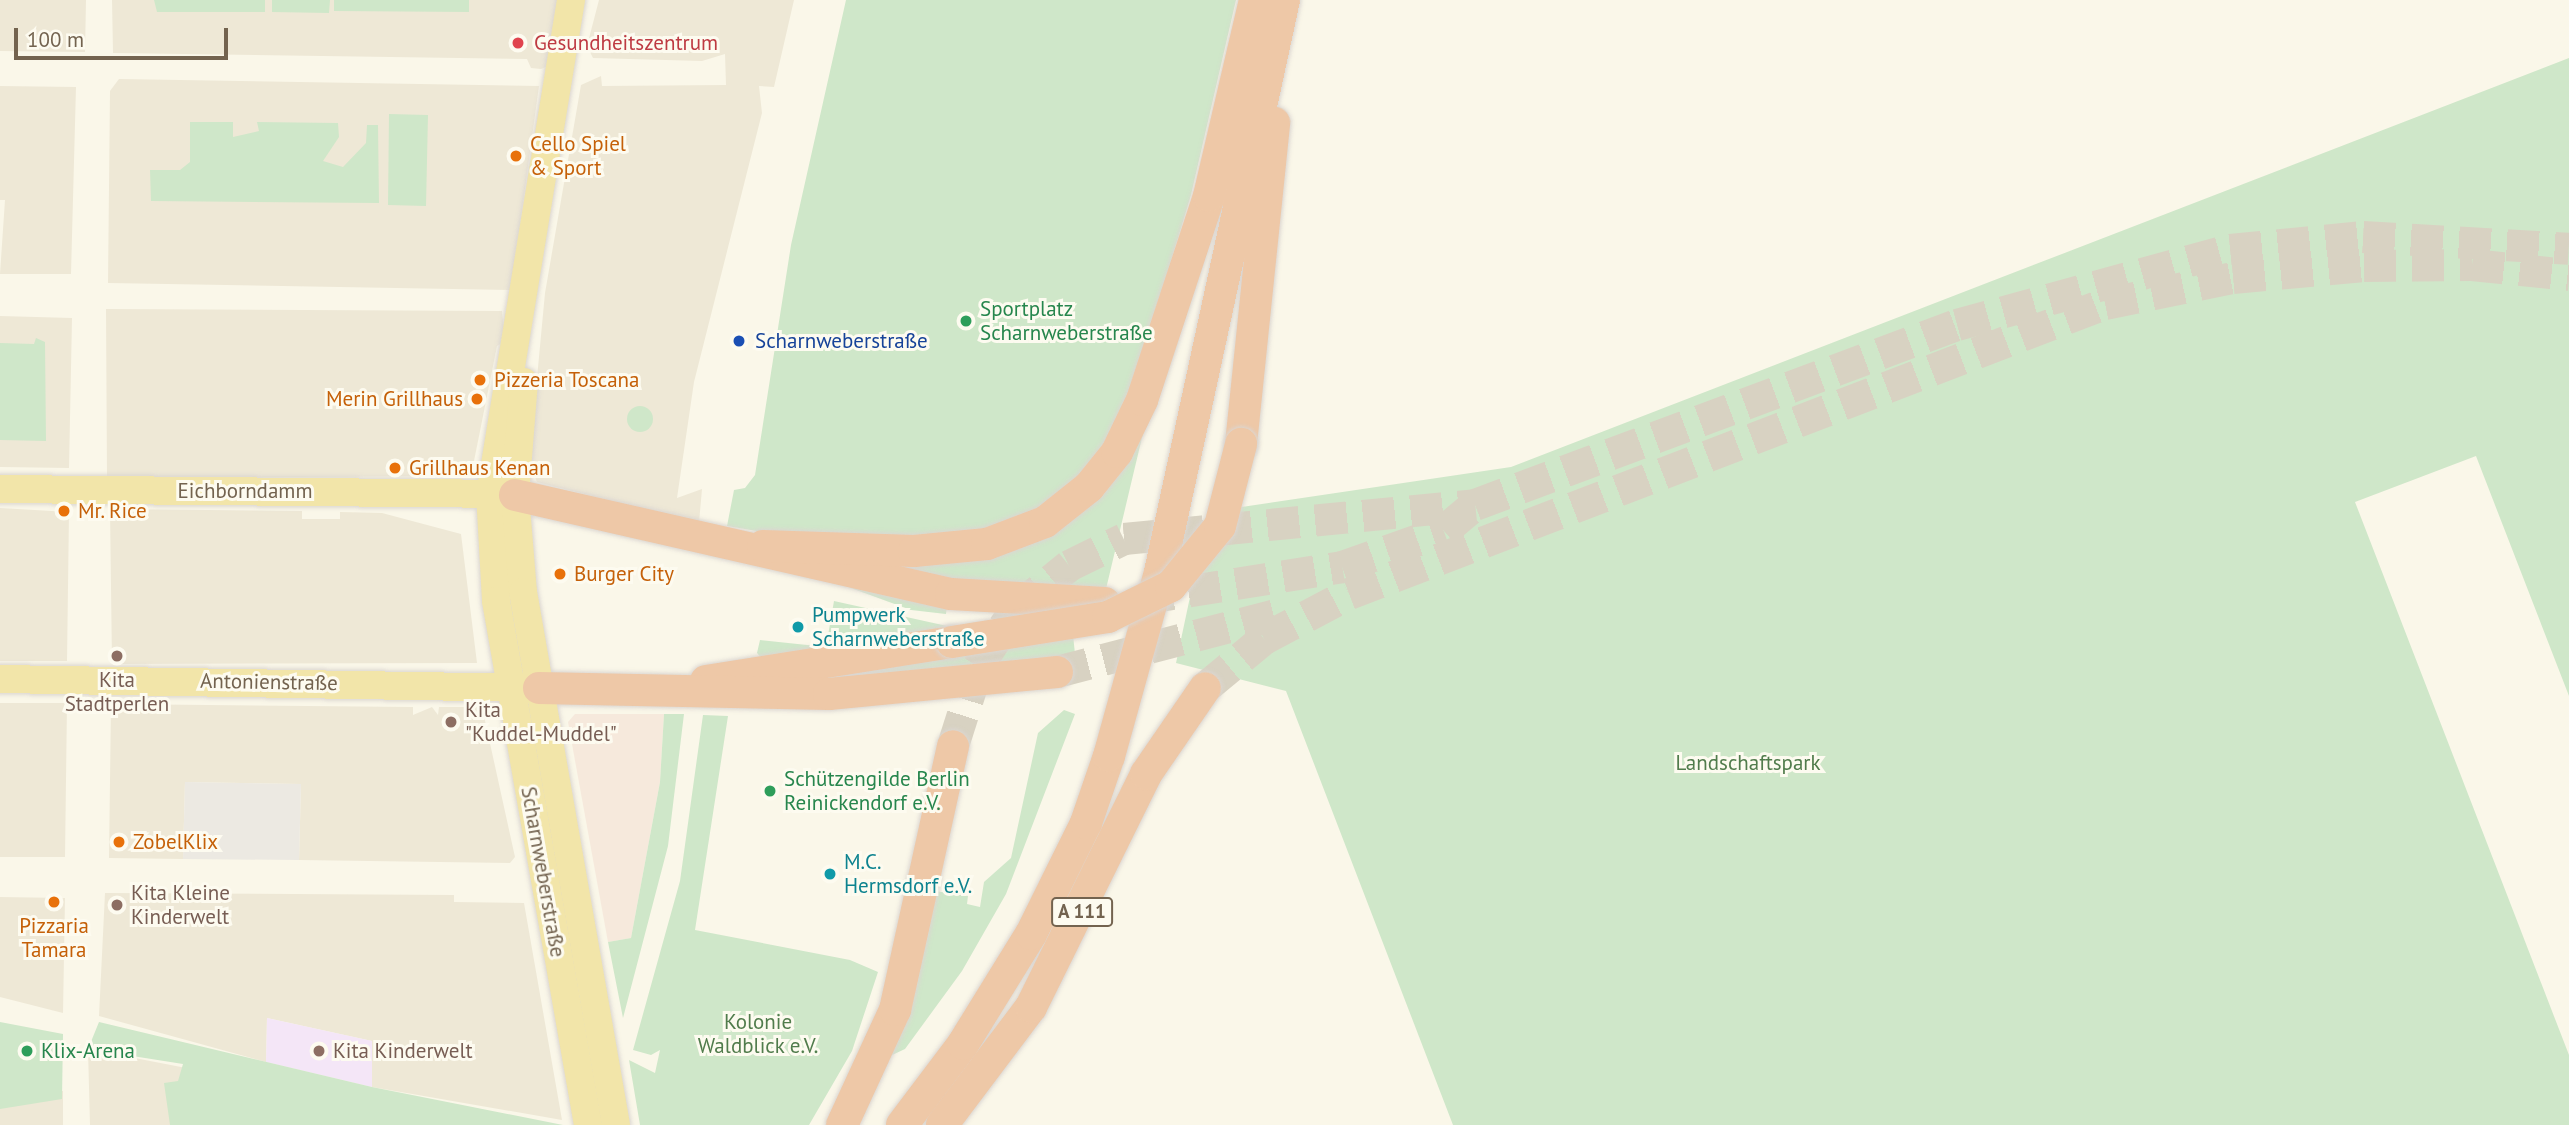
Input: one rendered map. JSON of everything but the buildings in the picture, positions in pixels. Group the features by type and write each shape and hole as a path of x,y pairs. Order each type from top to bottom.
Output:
{"highway":[{"path":"502,494 763,546 914,551 987,544 1045,522 1089,487 1117,452 1146,387 1209,196 1255,0"},
{"path":"902,1125 963,1044 1031,934 1105,768 1160,572 1284,0"},
{"path":"671,689 1108,617 1171,586 1220,526 1241,444 1274,127 1266,81"},
{"path":"763,546 805,562 951,594 1105,603"},
{"path":"524,687 897,691 1057,672"},
{"name":"A 111","path":"942,1125 1031,1007 1146,774 1205,688"},
{"path":"842,1125 895,1010 953,746"}],"main road":[{"name":"Scharnweberstraße","path":"570,0 502,494 524,687 588,1125"},
{"name":"Scharnweberstraße","path":"502,494 524,384 588,0"},
{"name":"Eichborndamm","path":"0,489 502,494"},
{"name":"Antonienstraße","path":"0,679 524,687"},
{"name":"Scharnweberstraße","path":"524,687 616,1125"}],"shaded area":[{"path":"0,0 86,0 85,52 0,51"},
{"path":"112,0 559,0 548,66 541,69 531,68 527,59 113,53"},
{"path":"599,0 794,0 774,87 759,86 762,113 694,382 677,498 702,489 699,523 537,482 529,463 545,293 581,85 601,76 602,86 726,85 725,54 702,61 593,58 587,46"},
{"path":"119,79 539,86 511,290 108,283 110,91"},
{"path":"0,86 76,87 71,274 0,274 5,200 0,200"},
{"path":"106,309 502,311 505,341 497,346 471,476 107,478"},
{"path":"0,316 72,318 69,468 0,467"},
{"path":"0,508 69,512 67,661 0,661"},
{"path":"110,509 302,511 302,519 340,519 340,512 382,513 461,534 477,663 112,664"},
{"path":"0,703 67,703 65,857 0,857"},
{"path":"111,704 413,707 413,715 432,707 438,715 439,707 482,707 515,857 510,863 299,860 301,784 185,782 183,859 109,858"},
{"path":"575,714 664,714 660,782 631,938 608,942 568,722"},
{"path":"185,782 301,784 299,860 183,859"},
{"path":"105,893 454,895 454,902 524,903 562,1120 372,1087 372,1041 267,1018 266,1062 99,1016"},
{"path":"0,897 65,898 63,1013 0,997"},
{"name":"Kita Kinderwelt","path":"267,1018 372,1041 372,1087 266,1062"},
{"path":"88,1049 290,1088 283,1125 90,1125"},
{"path":"63,1091 63,1125 0,1125 0,1099"}],"green space":[{"path":"154,0 265,0 265,12 157,12"},
{"path":"272,0 330,0 329,13 272,12"},
{"path":"334,0 469,0 469,12 334,11"},
{"name":"Sportplatz Scharnweberstraße","path":"846,0 1236,0 1191,195 1130,397 1100,462 1016,524 957,538 781,535 727,526 734,490 745,488 755,475 791,245"},
{"name":"Landschaftspark","path":"2569,58 2569,696 2476,456 2355,502 2569,1055 2569,1125 1453,1125 1286,691 1176,663 1208,512 1511,467"},
{"path":"389,114 428,115 426,206 388,205"},
{"path":"190,122 233,122 233,137 259,131 257,122 338,123 339,137 323,161 343,167 366,143 367,125 378,125 379,203 151,201 150,170 180,170 190,162"},
{"path":"36,338 45,342 46,441 0,440 0,343 34,344"},
{"path":"640,406 649,410 653,419 649,428 640,432 631,428 627,419 631,410"},
{"path":"1149,408 1106,589 1037,590 880,569 1011,547"},
{"path":"840,584 947,606 946,614 911,610"},
{"path":"834,601 947,626 948,635 763,660 757,653 760,640 826,647"},
{"path":"1073,635 1075,654 1051,660 888,682 776,678"},
{"path":"1064,710 1075,714 1006,894 962,971 905,1049 890,1056 935,891 968,896 967,904 980,907 984,882 1011,858 1038,733"},
{"path":"664,714 684,714 668,846 623,1018 608,942 631,938 660,782"},
{"name":"Kolonie Waldblick e.V.","path":"703,715 728,716 695,930 850,960 878,972 852,1051 809,1125 640,1125 629,1060 655,1073 660,1050 651,1055 633,1050 680,881"},
{"path":"0,1022 63,1034 62,1099 0,1109"},
{"path":"99,1022 372,1087 563,1125 170,1125 164,1083 178,1081 183,1064 88,1049"}],"tunnel":[{"path":"953,746 978,667 1015,610 1069,566 1124,539 1475,505 1957,325 2230,250 2363,237 2569,249"},
{"path":"1205,688 1264,639 1349,594 2105,304 2233,278 2364,266 2472,265 2569,275"},
{"path":"1141,599 1342,567 1444,531 1475,505"},
{"path":"1057,672 1288,612"}],"place":[{"name":"Gesundheitszentrum","path":"518,43"},
{"name":"Cello Spiel & Sport","path":"516,156"},
{"name":"Sportplatz Scharnweberstraße","path":"966,321"},
{"name":"Scharnweberstraße","path":"739,341"},
{"name":"Pizzeria Toscana","path":"480,380"},
{"name":"Merin Grillhaus","path":"477,399"},
{"name":"Grillhaus Kenan","path":"395,468"},
{"name":"Mr. Rice","path":"64,511"},
{"name":"Burger City","path":"560,574"},
{"name":"Pumpwerk Scharnweberstraße","path":"798,627"},
{"name":"Kita Stadtperlen","path":"117,656"},
{"name":"Kita \"Kuddel-Muddel\"","path":"451,722"},
{"name":"Schützengilde Berlin Reinickendorf e.V.","path":"770,791"},
{"name":"ZobelKlix","path":"119,842"},
{"name":"M.C. Hermsdorf e.V.","path":"830,874"},
{"name":"Pizzaria Tamara","path":"54,902"},
{"name":"Kita Kleine Kinderwelt","path":"117,905"},
{"name":"Klix-Arena","path":"27,1051"},
{"name":"Kita Kinderwelt","path":"319,1051"}]}
